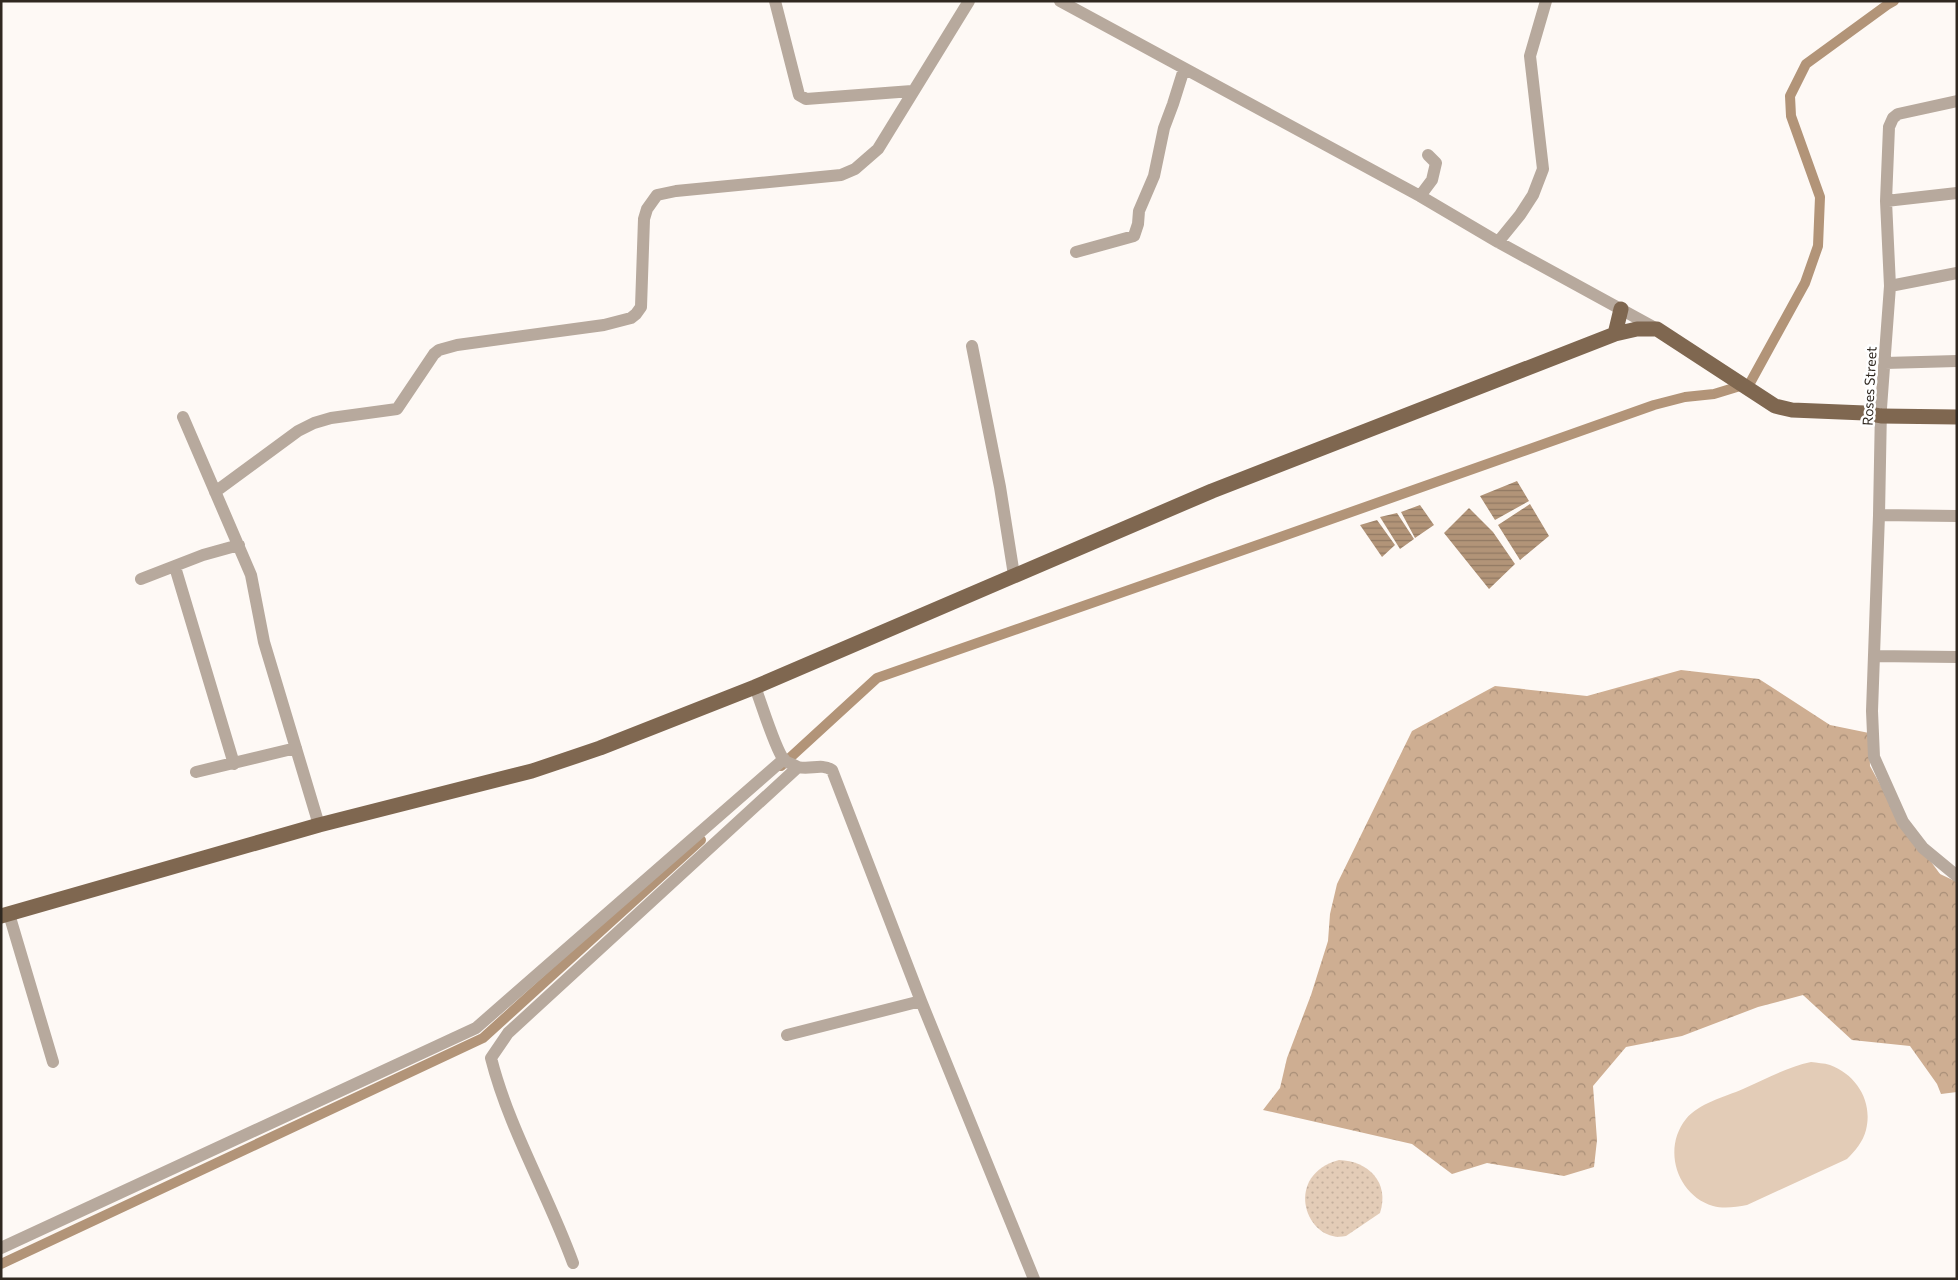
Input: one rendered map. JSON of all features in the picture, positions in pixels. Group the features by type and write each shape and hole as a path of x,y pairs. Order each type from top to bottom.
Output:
{"main road":[{"path":"1615,334 1621,309"},
{"path":"5,915 319,825 532,771 600,748 756,686 1212,491 1615,334 1637,329 1657,329 1775,406 1792,410 1865,413 1957,408"},
{"path":"1881,412 1957,417"}],"street":[{"path":"775,1 799,95 806,99 912,91"},
{"path":"215,492 298,432 314,423 331,418 397,409 434,354 439,350 457,345 604,325 631,318 641,307 644,219 647,209 657,195 676,191 841,175 855,169 878,148 969,1"},
{"path":"1060,1 1420,196 1498,242 1657,329"},
{"path":"1498,242 1520,215 1533,195 1543,169 1530,56 1546,1"},
{"path":"1076,252 1134,236 1138,224 1139,211 1154,176 1164,128 1174,104 1184,69"},
{"name":"Roses Street","path":"1957,101 1898,114 1893,118 1889,127 1886,201 1890,286 1881,412 1872,711 1874,756 1903,822 1923,848 1957,876"},
{"path":"1420,196 1432,180 1436,163 1428,155"},
{"path":"1886,201 1957,193"},
{"path":"1890,286 1957,274"},
{"path":"972,346 1000,487 1014,575"},
{"path":"1885,363 1957,361"},
{"path":"182,417 251,575 264,642 319,825"},
{"path":"1879,515 1957,516"},
{"path":"141,579 203,555 239,545"},
{"path":"175,567 234,764"},
{"path":"1874,656 1957,657"},
{"path":"756,686 778,748 789,762 806,768 826,766 832,770 921,1001 1034,1279"},
{"path":"196,772 296,748"},
{"path":"1,1248 476,1028 789,762"},
{"path":"572,1263 560,1229 499,1090 491,1058 508,1033 789,762"},
{"path":"5,915 53,1062"},
{"path":"788,1034 921,1001"}],"shaded area":[{"path":"1517,481 1529,501 1495,520 1480,496"},
{"path":"1530,504 1549,536 1520,560 1498,525"},
{"path":"1420,505 1434,525 1415,538 1401,512"},
{"path":"1469,508 1493,532 1515,564 1489,589 1444,533"},
{"path":"1397,513 1414,539 1400,549 1380,517"},
{"path":"1377,520 1395,545 1382,557 1360,525"},
{"path":"1811,1062 1828,1064 1848,1075 1861,1091 1865,1100 1868,1120 1865,1134 1850,1156 1747,1205 1726,1208 1717,1207 1701,1200 1690,1192 1682,1182 1677,1170 1675,1144 1679,1131 1691,1113 1713,1101 1785,1070"},
{"path":"1339,1160 1359,1164 1374,1175 1382,1192 1382,1202 1380,1213 1346,1236 1332,1236 1320,1230 1311,1220 1306,1207 1305,1193 1310,1180 1321,1168"}],"green space":[{"path":"1681,670 1759,679 1830,725 1869,733 1870,766 1898,817 1940,874 1957,882 1957,1092 1941,1094 1937,1084 1910,1046 1852,1040 1803,995 1758,1007 1682,1036 1626,1047 1593,1086 1597,1140 1594,1167 1564,1176 1487,1163 1452,1174 1412,1144 1263,1110 1280,1088 1287,1058 1311,995 1328,941 1330,914 1337,884 1412,731 1495,686 1587,696"}],"waterway":[{"path":"781,766 877,678 1654,405 1685,397 1714,394 1750,383 1805,283 1818,246 1820,197 1791,116 1790,96 1806,64 1894,1"},
{"path":"1,1264 483,1038 701,840"}]}
